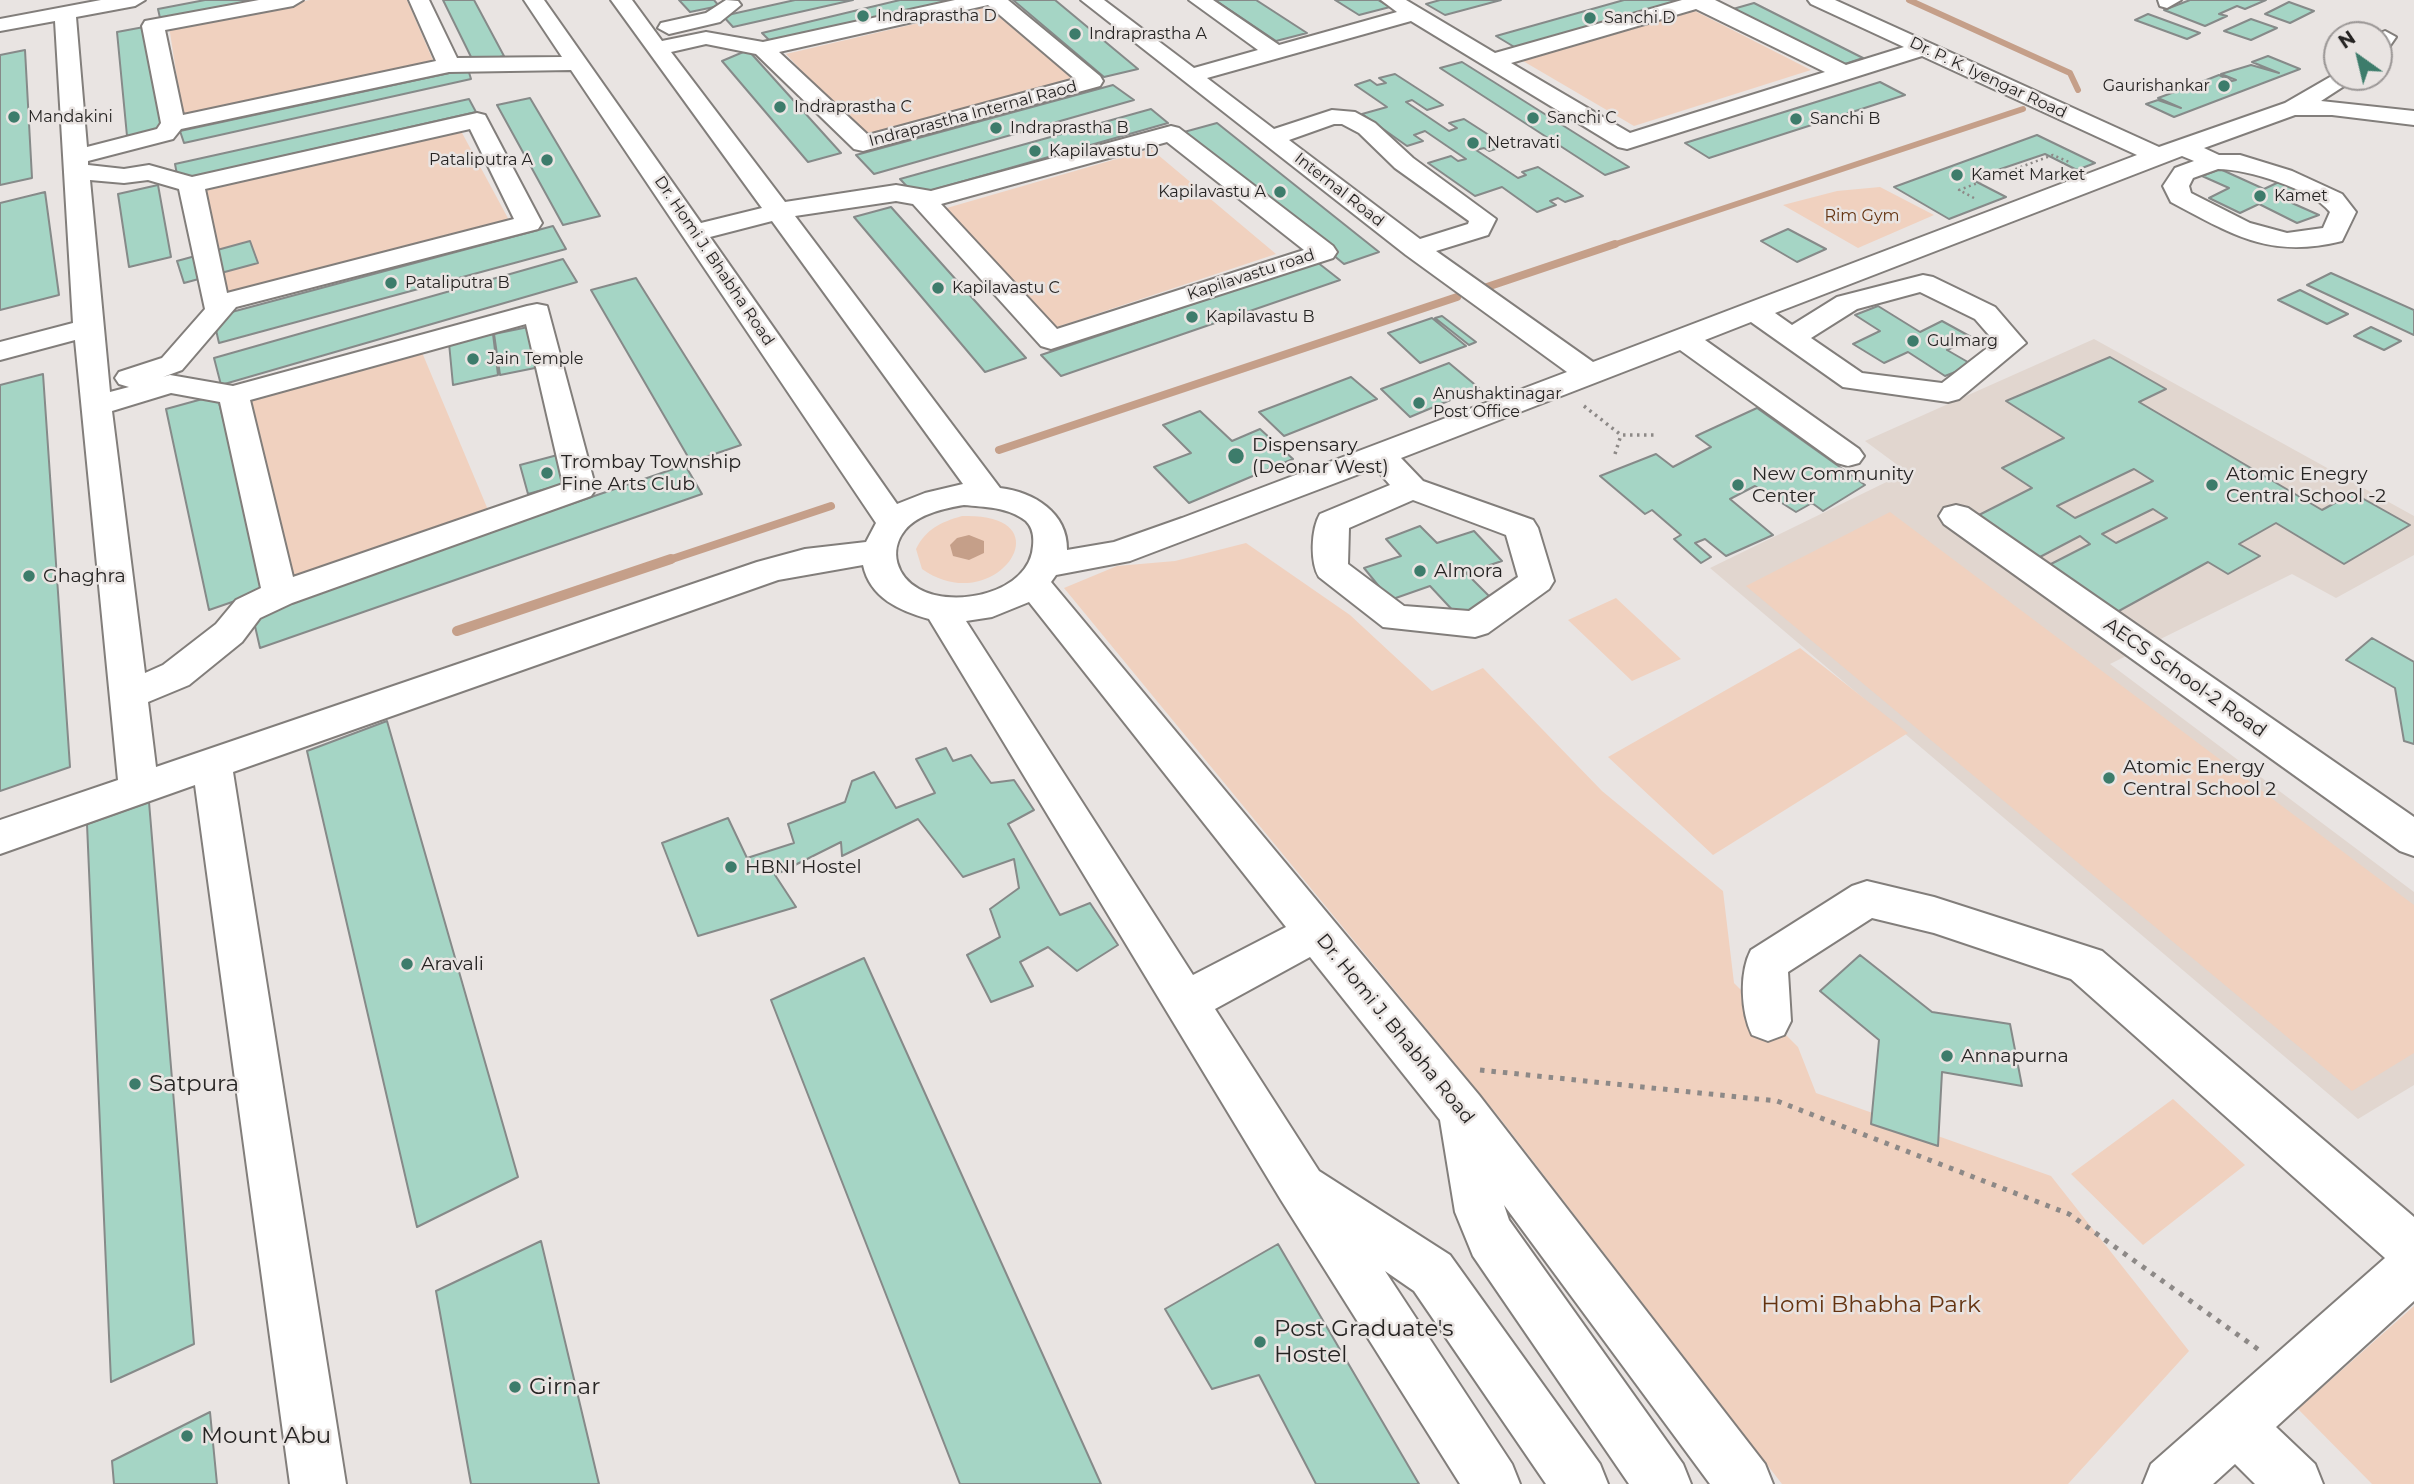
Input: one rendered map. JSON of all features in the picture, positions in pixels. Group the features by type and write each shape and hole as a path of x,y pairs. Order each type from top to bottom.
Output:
{"street":[{"path":"0,25 135,0"},
{"path":"173,124 153,26 293,0"},
{"path":"419,0 449,65"},
{"name":"Dr. Homi J. Bhabha Road","path":"534,0 695,233 886,537"},
{"path":"621,0 988,494"},
{"path":"652,41 706,38 763,50 983,0"},
{"name":"Indraprastha Internal Raod","path":"763,50 863,144 1092,82 995,0"},
{"name":"Internal Road","path":"1091,0 1415,248 1574,387"},
{"path":"1199,0 1275,52"},
{"path":"1391,0 1627,142 1924,48"},
{"name":"Dr. P. K. Iyengar Road","path":"1818,0 1924,48 2170,151 2215,162 2240,162 2283,176 2333,198 2343,212 2333,235 2287,241 2241,229 2180,197 2176,186 2184,173 2215,162"},
{"path":"1492,61 1702,1 1844,73"},
{"path":"652,41 713,18 737,2"},
{"path":"65,13 88,328 138,789"},
{"path":"1190,75 1414,14"},
{"path":"76,164 165,134 173,124 449,65 578,63"},
{"path":"886,537 881,572 892,589 914,603 941,610 975,609 1007,600 1041,574 1118,553 1574,387 1684,339 2170,151 2292,108 2323,91"},
{"path":"2292,108 2332,108 2414,118"},
{"path":"1271,138 1332,117 1348,117 1367,128 1404,163 1483,219 1479,229 1465,235 1415,248"},
{"path":"76,164 124,176 149,172 191,185 477,120 529,223 216,304 191,185"},
{"name":"Kapilavastu road","path":"695,233 779,211 896,193 931,198 1171,133 1324,252 1051,340 920,197"},
{"path":"1755,312 1794,337 1854,382 1948,393 2012,343 1985,313 1923,283 1847,303 1794,337"},
{"path":"96,397 172,364 226,302"},
{"path":"96,397 170,384 234,395 537,312 580,489 280,594 248,609 229,633 176,675 128,695"},
{"path":"0,351 88,328"},
{"path":"1684,339 1848,456"},
{"path":"234,395 280,594"},
{"path":"1380,456 1412,488 1521,528 1537,581 1475,624 1396,618 1331,569 1332,522 1412,488"},
{"path":"0,837 769,570 886,537 918,507 940,498 988,494 1013,499 1034,510 1048,525 1054,543 1041,574"},
{"name":"AECS School-2 Road","path":"1956,516 2414,839"},
{"name":"Dr. Homi J. Bhabha Road","path":"1041,574 1317,932 1462,1111 1745,1484"},
{"path":"941,610 1298,1183 1492,1484"},
{"path":"212,763 318,1484"},
{"path":"1768,1021 1766,963 1867,899 1934,915 2086,965 2414,1250"},
{"path":"1185,1002 1317,932"},
{"path":"1462,1111 1480,1212 1491,1238 1663,1484"},
{"path":"1298,1183 1432,1273 1580,1484"},
{"path":"2171,1484 2414,1267"},
{"path":"2236,1426 2295,1484"}],"path":[{"path":"1982,202 1959,190 2053,155 2078,166"},
{"path":"1574,387 1621,435 1654,435"},
{"path":"1615,454 1621,435"},
{"path":"1425,1065 1777,1101 2069,1214 2294,1374"}],"shaded area":[{"name":"Atomic Energy Central School 2","path":"2094,339 2414,516 2414,555 2336,598 2292,574 2110,664 2414,892 2414,1085 2358,1119 1710,568 1907,472 1865,441"},
{"path":"969,535 984,541 984,553 969,560 953,556 950,545 957,538"}],"green space":[{"path":"310,0 407,0 435,65 183,117 169,26"},
{"path":"987,7 1079,83 865,139 786,54"},
{"path":"1695,11 1811,70 1634,126 1523,61"},
{"path":"461,131 510,222 225,296 199,192"},
{"path":"1151,149 1276,254 1036,334 926,214"},
{"name":"Rim Gym","path":"1880,187 1934,215 1858,248 1783,205 1837,191"},
{"path":"421,350 491,517 290,585 242,402"},
{"path":"1890,512 2414,905 2414,1053 2352,1091 1746,586"},
{"path":"962,516 994,519 1012,530 1016,545 1010,560 995,574 974,582 949,581 922,569 916,549 924,536 935,527"},
{"name":"Homi Bhabha Park","path":"1246,543 1350,615 1432,691 1483,668 1602,791 1723,891 1734,983 1798,1047 1816,1093 2051,1176 2189,1351 2068,1484 1782,1484 1499,1117 1064,588 1117,566 1175,561"},
{"path":"1616,598 1681,659 1632,681 1568,620"},
{"path":"1800,648 1908,733 1713,855 1608,757"},
{"path":"2173,1099 2245,1165 2143,1245 2071,1174"},
{"path":"2414,1306 2414,1484 2372,1484 2298,1409"}],"building":[{"path":"205,0 257,0 160,18 158,9"},
{"path":"443,0 474,0 504,56 474,63"},
{"path":"679,0 714,0 719,6 690,12"},
{"path":"795,0 853,0 733,27 723,16"},
{"name":"Indraprastha D","path":"900,0 963,0 774,45 762,33"},
{"name":"Indraprastha A","path":"1013,0 1055,0 1138,69 1104,77"},
{"path":"1215,0 1256,0 1307,33 1276,41"},
{"path":"1335,0 1378,0 1390,7 1359,15"},
{"path":"1440,0 1501,0 1445,15 1426,4"},
{"name":"Sanchi D","path":"1624,0 1684,0 1516,48 1496,36"},
{"path":"2190,0 2266,0 2245,9 2237,6 2219,14 2227,16 2205,26 2164,10"},
{"path":"2289,2 2314,11 2290,23 2265,14"},
{"path":"1754,3 1863,58 1842,65 1733,9"},
{"path":"2148,14 2200,33 2187,39 2135,20"},
{"path":"2251,19 2277,28 2251,40 2224,31"},
{"path":"144,27 164,129 127,136 117,32"},
{"name":"Mandakini","path":"25,50 32,178 0,185 0,55"},
{"name":"Indraprastha C","path":"748,50 841,153 808,162 722,61"},
{"name":"Gaurishankar","path":"2268,56 2300,69 2174,117 2146,104 2158,100 2181,108 2158,98 2188,87 2203,91 2191,86 2219,75 2236,80 2221,74 2251,65 2279,73 2252,62"},
{"name":"Sanchi C","path":"1462,62 1629,167 1605,175 1440,68"},
{"path":"468,69 471,79 184,143 180,131"},
{"name":"Netravati","path":"1395,74 1443,105 1427,110 1412,100 1406,102 1449,131 1457,128 1449,123 1464,119 1506,146 1489,151 1484,148 1476,150 1518,178 1526,175 1522,172 1538,167 1583,196 1565,202 1558,198 1550,201 1556,205 1537,212 1502,187 1475,196 1428,163 1451,156 1458,161 1466,159 1425,131 1414,135 1423,141 1407,146 1362,114 1387,107 1355,85 1370,80 1377,85 1386,83 1379,78"},
{"name":"Sanchi B","path":"1880,82 1905,95 1709,158 1685,143"},
{"name":"Indraprastha B","path":"1113,85 1134,100 874,174 856,155"},
{"name":"Pataliputra A","path":"530,98 600,216 563,225 497,105"},
{"path":"469,99 476,112 178,180 175,164"},
{"name":"Kapilavastu D","path":"1151,109 1168,123 915,195 900,179"},
{"name":"Kapilavastu A","path":"1217,123 1379,252 1344,264 1184,132"},
{"name":"Kamet Market","path":"2037,135 2095,163 2077,170 2045,154 1971,179 2006,197 1949,219 1894,187"},
{"name":"Kamet","path":"2220,169 2264,189 2281,181 2312,194 2292,203 2319,215 2297,223 2259,204 2240,213 2209,198 2229,188 2202,176"},
{"path":"158,185 171,257 129,267 118,194"},
{"path":"45,192 59,295 0,310 0,203"},
{"name":"Kapilavastu C","path":"891,207 1026,358 985,372 854,217"},
{"name":"Pataliputra B","path":"553,226 566,249 219,343 213,317"},
{"path":"1788,229 1826,249 1797,262 1761,241"},
{"path":"250,241 258,263 184,283 177,261"},
{"path":"563,259 577,282 221,385 214,358"},
{"name":"Kapilavastu B","path":"1317,262 1340,280 1061,376 1041,355"},
{"path":"2331,273 2414,310 2414,335 2307,285"},
{"path":"636,278 741,445 691,462 591,290"},
{"path":"2300,290 2348,314 2327,324 2278,300"},
{"name":"Gulmarg","path":"1878,306 1920,332 1942,321 1973,338 1947,350 1973,365 1945,376 1908,352 1884,363 1853,344 1880,331 1855,315"},
{"path":"1442,316 1476,342 1469,345 1435,318"},
{"path":"1432,318 1466,346 1420,363 1388,333"},
{"name":"Jain Temple","path":"538,325 545,366 500,375 494,334"},
{"path":"2371,327 2401,341 2384,350 2354,336"},
{"name":"Jain Temple","path":"493,334 498,375 453,385 449,343"},
{"name":"Atomic Enegry Central School -2","path":"2110,357 2166,389 2139,402 2322,510 2353,493 2410,525 2344,564 2276,523 2239,544 2260,556 2228,574 2208,562 2117,612 2049,565 2090,544 2080,536 2038,558 1977,516 2032,488 2002,468 2064,438 2006,401","holes":["2134,469 2153,481 2075,518 2057,506","2153,509 2167,518 2116,543 2102,534"]},
{"name":"Anushaktinagar Post Office","path":"1449,363 1479,388 1410,417 1381,389"},
{"name":"Ghaghra","path":"43,374 70,767 0,791 0,385"},
{"path":"1351,377 1377,399 1284,436 1259,412"},
{"path":"217,395 267,590 209,610 166,409"},
{"name":"New Community Center","path":"1757,408 1865,485 1823,511 1812,503 1796,512 1755,486 1730,499 1773,535 1726,556 1705,539 1695,543 1711,557 1701,563 1674,539 1681,535 1652,510 1645,514 1600,476 1656,454 1673,467 1711,447 1696,436"},
{"name":"Dispensary (Deonar West)","path":"1200,411 1232,441 1260,429 1293,459 1189,503 1154,467 1191,453 1163,425"},
{"name":"Trombay Township Fine Arts Club","path":"565,453 574,481 528,494 520,465"},
{"path":"685,465 702,494 260,648 252,613"},
{"name":"Almora","path":"1420,526 1437,543 1474,531 1502,561 1466,573 1494,601 1458,616 1430,586 1390,600 1364,568 1401,556 1386,539"},
{"path":"2372,638 2414,662 2414,744 2404,741 2395,688 2346,660"},
{"name":"Aravali","path":"387,721 518,1177 417,1227 307,751"},
{"name":"HBNI Hostel","path":"946,748 953,761 971,755 991,783 1014,780 1034,810 1008,824 1060,915 1090,903 1118,945 1077,971 1048,947 1020,962 1033,986 991,1002 967,955 1000,937 990,909 1019,888 1014,859 963,877 918,819 842,856 841,842 775,875 796,907 698,936 662,843 728,818 747,858 794,843 788,824 845,802 852,781 874,772 896,808 935,793 916,759"},
{"name":"Satpura","path":"149,802 194,1344 111,1382 87,824"},
{"name":"Annapurna","path":"1860,955 1932,1012 2010,1024 2022,1086 1942,1072 1938,1146 1871,1124 1879,1040 1820,991"},
{"path":"864,958 1101,1484 960,1484 771,1000"},
{"name":"Girnar","path":"541,1241 599,1484 471,1484 436,1291"},
{"name":"Post Graduate's Hostel","path":"1278,1244 1419,1484 1316,1484 1259,1375 1212,1389 1165,1309"},
{"name":"Mount Abu","path":"210,1412 217,1484 114,1484 112,1461"}],"waterway":[{"path":"1909,0 2070,73 2078,90"},
{"path":"1610,246 2023,109"},
{"path":"1487,287 1615,244"},
{"path":"999,450 1457,297"},
{"path":"666,561 831,506"},
{"path":"457,631 671,559"}],"place":[{"name":"Indraprastha D","path":"863,16"},
{"name":"Sanchi D","path":"1590,18"},
{"name":"Indraprastha A","path":"1075,34"},
{"name":"Gaurishankar","path":"2224,86"},
{"name":"Indraprastha C","path":"780,107"},
{"name":"Mandakini","path":"14,117"},
{"name":"Sanchi C","path":"1533,118"},
{"name":"Sanchi B","path":"1796,119"},
{"name":"Indraprastha B","path":"996,128"},
{"name":"Netravati","path":"1473,143"},
{"name":"Kapilavastu D","path":"1035,151"},
{"name":"Pataliputra A","path":"547,160"},
{"name":"Kamet Market","path":"1957,175"},
{"name":"Kapilavastu A","path":"1280,192"},
{"name":"Kamet","path":"2260,196"},
{"name":"Pataliputra B","path":"391,283"},
{"name":"Kapilavastu C","path":"938,288"},
{"name":"Kapilavastu B","path":"1192,317"},
{"name":"Gulmarg","path":"1913,341"},
{"name":"Jain Temple","path":"473,359"},
{"name":"Anushaktinagar Post Office","path":"1419,403"},
{"name":"Dispensary (Deonar West)","path":"1236,456"},
{"name":"Trombay Township Fine Arts Club","path":"547,473"},
{"name":"New Community Center","path":"1738,485"},
{"name":"Atomic Enegry Central School -2","path":"2212,485"},
{"name":"Almora","path":"1420,571"},
{"name":"Ghaghra","path":"29,576"},
{"name":"Atomic Energy Central School 2","path":"2109,778"},
{"name":"HBNI Hostel","path":"731,867"},
{"name":"Aravali","path":"407,964"},
{"name":"Annapurna","path":"1947,1056"},
{"name":"Satpura","path":"135,1084"},
{"name":"Post Graduate's Hostel","path":"1260,1342"},
{"name":"Girnar","path":"515,1387"},
{"name":"Mount Abu","path":"187,1436"}]}
